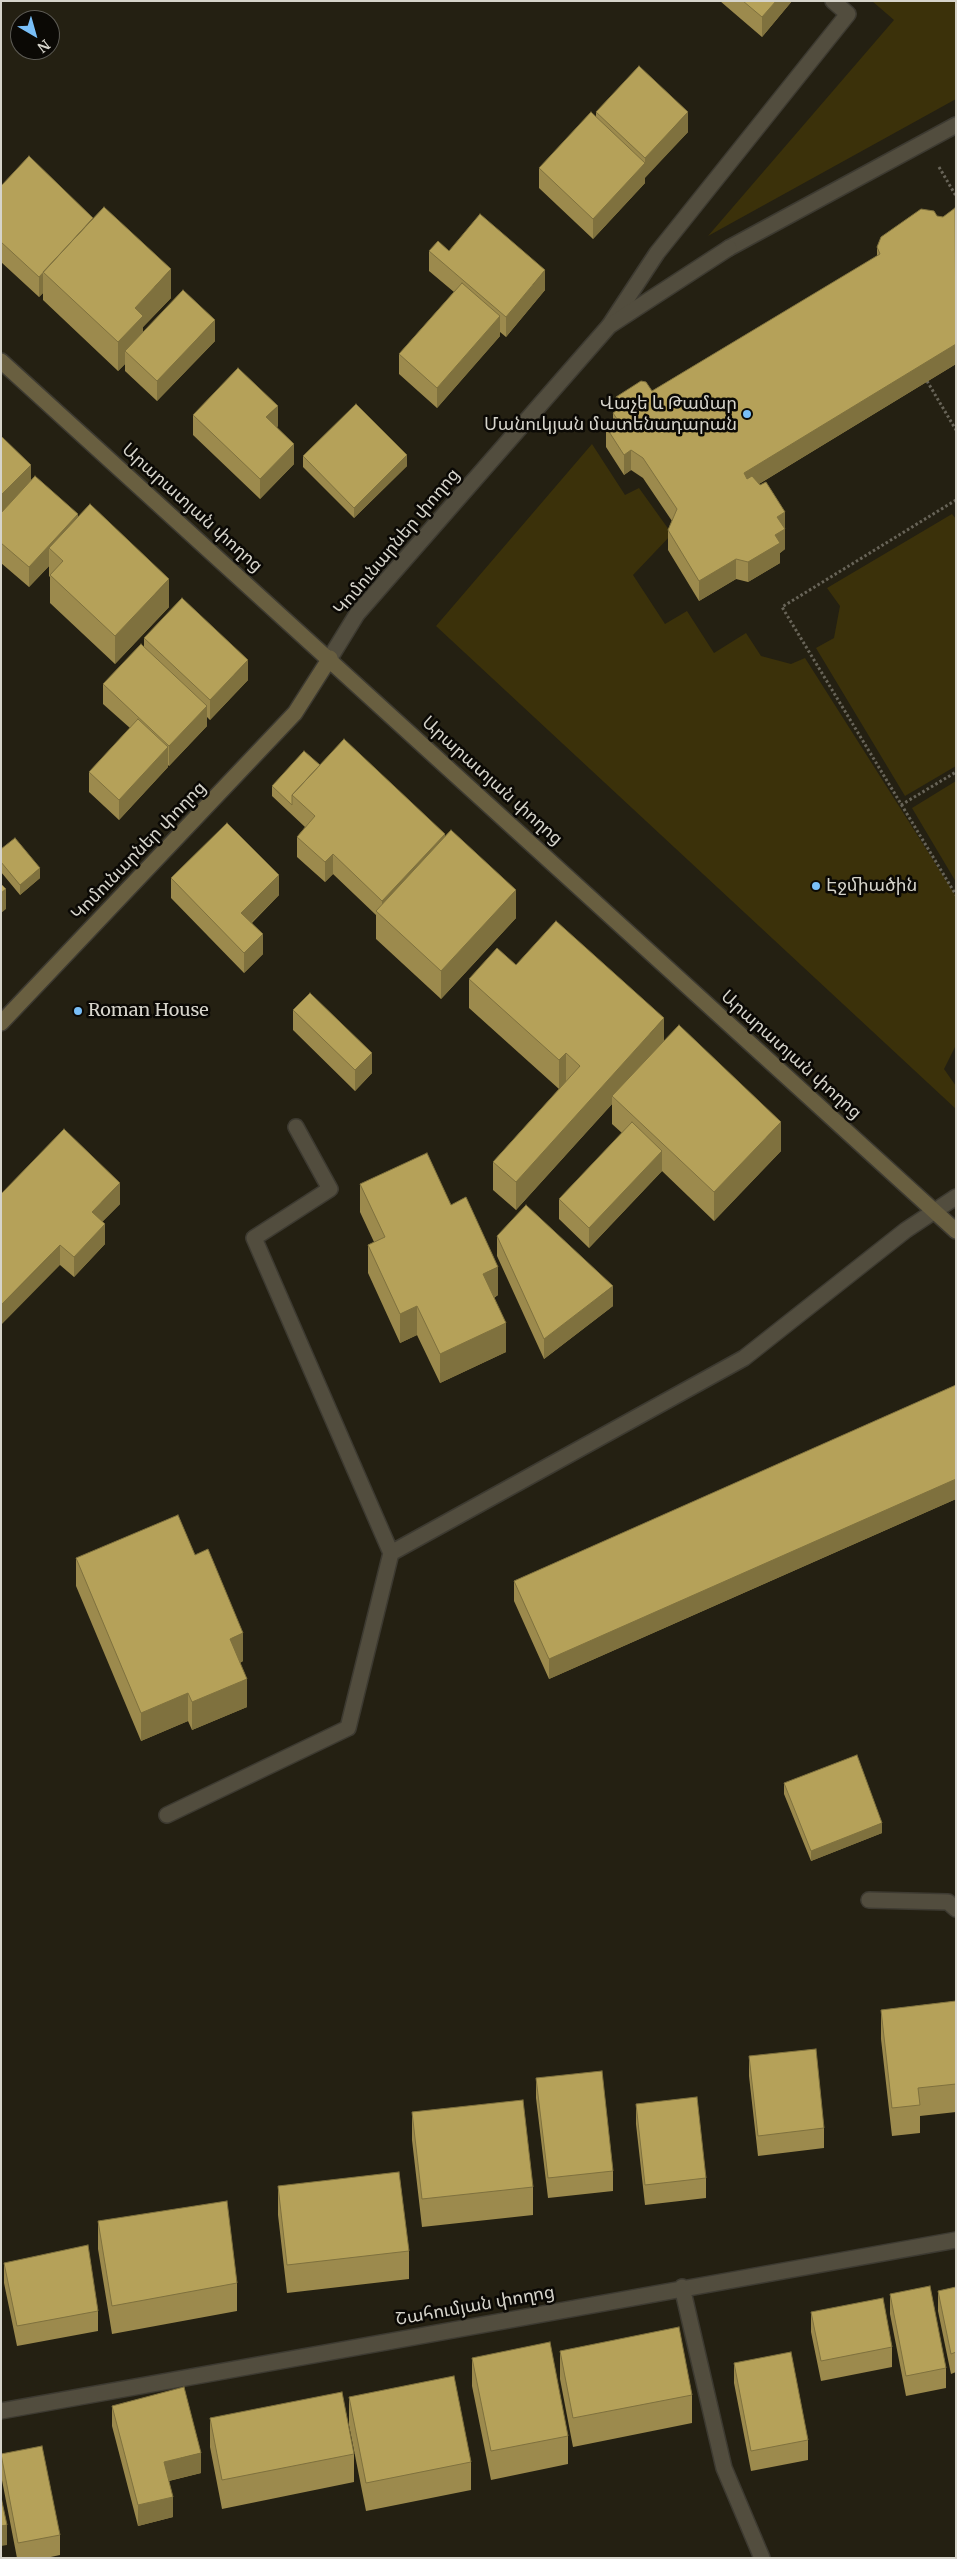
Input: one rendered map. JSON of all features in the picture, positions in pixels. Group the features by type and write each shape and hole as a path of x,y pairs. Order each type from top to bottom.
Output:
{"main road":[{"name":"Արարատյան փողոց","path":"1,361 330,658 956,1231"},
{"name":"Կոմունարներ փողոց","path":"1,1023 295,713 330,658"}],"street":[{"path":"609,326 657,253 848,14 833,1"},
{"name":"Կոմունարներ փողոց","path":"330,658 357,614 609,326 729,248 956,125"},
{"path":"166,1815 348,1728 391,1553 254,1238 330,1189 296,1127"},
{"path":"391,1553 744,1358 906,1230 956,1197"},
{"path":"869,1900 948,1902 956,1909"},
{"name":"Շահումյան փողոց","path":"1,2411 682,2287 956,2240"},
{"path":"682,2287 724,2468 762,2558"}],"path":[{"path":"927,381 956,430"},
{"path":"956,500 782,607 956,895"},
{"path":"901,805 956,772"}],"shaded area":[{"path":"872,1 956,1 956,99 708,236 894,20"},
{"path":"592,444 625,495 639,488 672,534 633,575 665,624 687,611 714,653 746,633 761,656 791,664 805,658 956,896 956,1045 944,1069 956,1086 956,1109 436,626"},
{"path":"952,514 956,519 956,766 905,796 816,648 834,638 840,606 827,588"},
{"path":"956,781 956,882 912,808"}],"building":[{"path":"743,1 776,1 762,17"},
{"path":"639,66 688,112 645,158 596,112"},
{"path":"591,112 645,163 593,219 539,168"},
{"path":"29,156 93,218 39,277 1,242 1,186"},
{"path":"104,207 171,269 135,308 143,316 118,342 43,272"},
{"name":"Վաչե և Թամար Մանուկյան մատենադարան","path":"955,208 956,344 744,473 747,479 752,476 760,485 766,482 785,512 777,517 785,529 775,535 780,543 748,562 736,559 699,581 668,530 677,509 643,458 631,450 624,455 606,427 617,419 613,413 620,408 616,397 641,381 646,382 652,391 880,254 877,247 881,237 921,209 934,211 937,216 943,217"},
{"path":"480,214 545,270 506,317 429,251 438,241 449,251"},
{"path":"462,283 500,316 437,388 399,354"},
{"path":"183,290 215,320 157,381 125,351"},
{"path":"238,368 278,406 266,417 294,444 260,479 193,415"},
{"path":"356,404 407,455 354,508 303,456"},
{"path":"1,436 31,465 1,495"},
{"path":"35,476 78,514 29,567 1,543 1,513"},
{"path":"90,504 169,579 115,636 50,575 63,561 49,548"},
{"path":"182,598 248,660 210,700 144,638"},
{"path":"141,644 207,706 169,746 103,684"},
{"path":"138,719 168,747 119,800 89,772"},
{"path":"344,739 445,834 382,901 333,854 325,862 297,837 315,816 292,795"},
{"path":"304,751 320,765 292,795 292,805 272,786"},
{"path":"227,823 279,875 241,913 263,934 244,953 171,878"},
{"path":"451,830 516,890 441,971 376,911"},
{"path":"15,838 40,868 20,885 1,862 1,849"},
{"path":"1,884 6,889 1,893"},
{"path":"556,921 664,1018 516,1182 493,1162 580,1066 566,1053 559,1060 469,979 497,948 516,965"},
{"path":"310,993 372,1053 355,1070 293,1010"},
{"path":"679,1025 781,1122 714,1192 612,1096"},
{"path":"632,1122 662,1151 589,1228 559,1199"},
{"path":"64,1129 120,1183 92,1212 105,1224 74,1257 60,1245 1,1305 1,1194"},
{"path":"427,1153 451,1205 466,1197 498,1267 483,1274 506,1323 440,1354 417,1306 400,1314 368,1245 385,1237 360,1184"},
{"path":"526,1205 613,1286 544,1339 497,1236"},
{"path":"956,1385 956,1479 549,1659 514,1581"},
{"path":"178,1515 195,1555 208,1549 243,1633 230,1639 247,1679 192,1702 188,1693 141,1713 76,1558"},
{"path":"857,1755 882,1823 811,1851 784,1783"},
{"path":"956,2001 956,2084 918,2088 920,2105 892,2108 881,2010"},
{"path":"816,2049 824,2128 758,2136 749,2056"},
{"path":"602,2071 613,2171 548,2178 536,2078"},
{"path":"697,2097 706,2178 645,2185 636,2104"},
{"path":"523,2100 533,2187 422,2199 412,2112"},
{"path":"399,2172 409,2251 287,2265 278,2186"},
{"path":"227,2201 237,2283 112,2306 98,2221"},
{"path":"88,2245 98,2311 17,2326 4,2263"},
{"path":"930,2286 946,2368 906,2376 890,2294"},
{"path":"956,2287 956,2352 951,2354 938,2291"},
{"path":"883,2298 892,2347 821,2361 811,2312"},
{"path":"679,2327 692,2395 573,2418 560,2351"},
{"path":"550,2342 568,2436 491,2451 472,2358"},
{"path":"791,2352 808,2440 751,2451 734,2363"},
{"path":"454,2376 471,2462 366,2483 349,2397"},
{"path":"184,2387 201,2453 164,2462 173,2497 138,2505 112,2406"},
{"path":"342,2392 354,2454 222,2480 210,2418"},
{"path":"42,2446 60,2535 18,2543 1,2454"},
{"path":"1,2497 7,2525 1,2526"}],"place":[{"name":"Վաչե և Թամար Մանուկյան մատենադարան","path":"747,414"},
{"name":"Էջմիածին","path":"816,886"},
{"name":"Roman House","path":"78,1011"}]}
